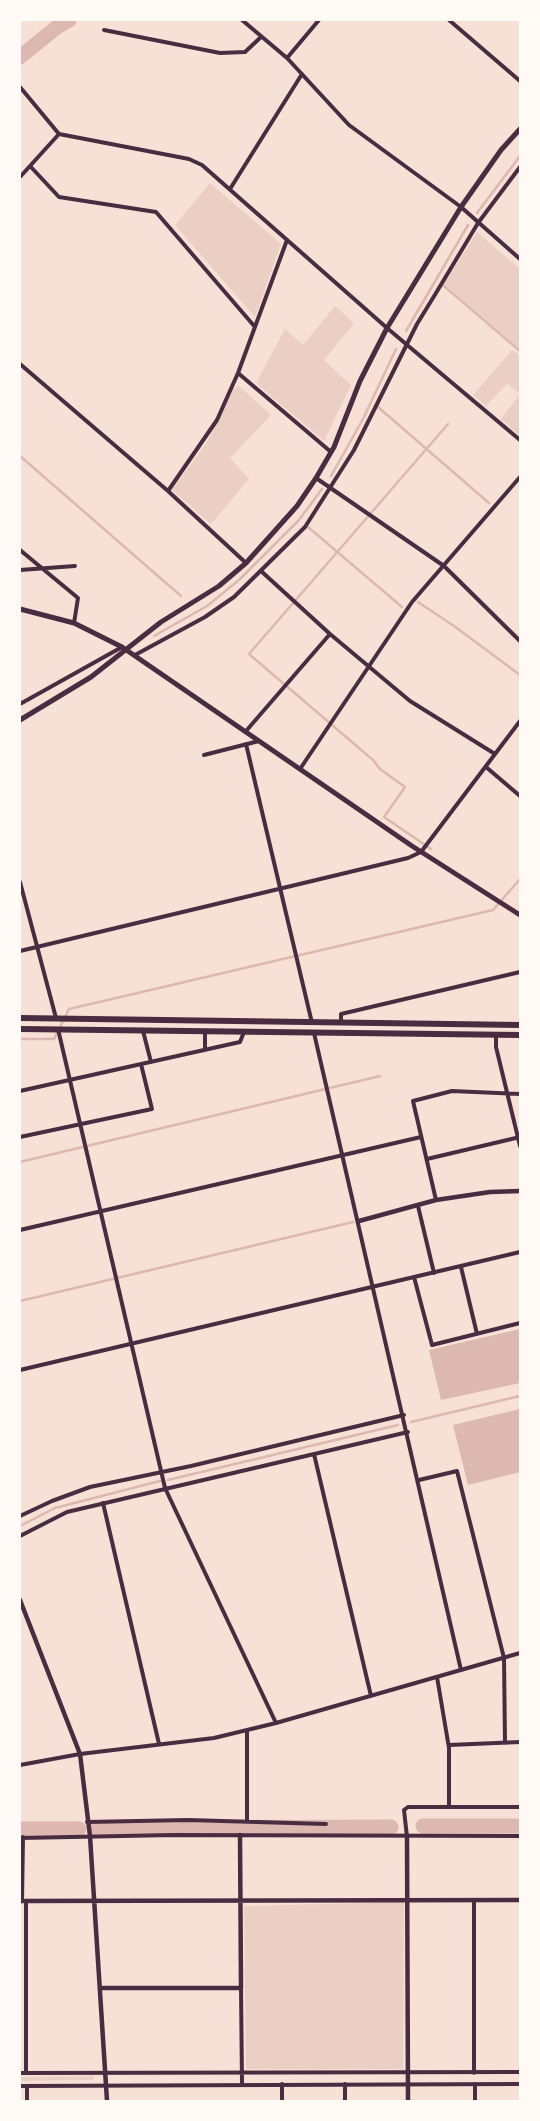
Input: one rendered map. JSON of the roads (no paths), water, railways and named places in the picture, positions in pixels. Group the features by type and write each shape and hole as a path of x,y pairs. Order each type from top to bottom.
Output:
{"highway":[{"path":"20,1018 520,1025"},
{"path":"20,1029 520,1035"}],"main road":[{"path":"20,720 91,677 124,648 161,622 219,586 246,563 297,506 331,452 360,381 387,328 460,207 501,150 520,129"},
{"path":"20,609 74,622 124,648 422,852 520,915"}],"street":[{"path":"242,20 288,58 349,125 460,207 520,259"},
{"path":"288,58 318,20"},
{"path":"449,20 520,82"},
{"path":"104,30 220,53 245,52 261,36"},
{"path":"230,190 302,74"},
{"path":"20,87 59,134 190,160 202,165 387,328 520,440"},
{"path":"20,176 59,134"},
{"path":"30,166 58,197 156,212 254,328"},
{"path":"135,655 205,617 234,597 305,526 354,450 417,324 478,223 520,167"},
{"path":"168,491 217,420 238,373 287,240"},
{"path":"20,364 168,491 246,563"},
{"path":"238,373 331,452"},
{"path":"300,769 412,602 520,477"},
{"path":"316,478 444,566 520,641"},
{"path":"20,550 78,598 74,622"},
{"path":"20,570 43,570 75,566"},
{"path":"261,571 330,634 410,701 496,754"},
{"path":"246,731 330,634"},
{"path":"20,704 124,648"},
{"path":"20,951 281,890 408,858 422,852 520,721"},
{"path":"204,755 259,741"},
{"path":"246,744 312,1023"},
{"path":"486,767 520,796"},
{"path":"20,882 56,1018"},
{"path":"341,1022 340,1014 520,972"},
{"path":"58,1029 98,1212 165,1488 276,1723"},
{"path":"143,1031 151,1062"},
{"path":"205,1032 205,1050"},
{"path":"20,1092 240,1042 244,1032"},
{"path":"314,1033 408,1432 461,1670"},
{"path":"496,1035 496,1047 520,1146"},
{"path":"20,1138 152,1109 142,1064"},
{"path":"436,1200 413,1101 452,1091 520,1094"},
{"path":"20,1230 421,1137"},
{"path":"427,1159 519,1137"},
{"path":"359,1221 436,1200 490,1192 520,1191"},
{"path":"418,1206 434,1273"},
{"path":"20,1370 520,1252"},
{"path":"461,1267 476,1334"},
{"path":"414,1277 432,1345 520,1323"},
{"path":"20,1516 52,1501 90,1487 404,1415"},
{"path":"20,1536 67,1512 408,1432"},
{"path":"314,1454 371,1696"},
{"path":"419,1480 457,1471 504,1658 505,1743"},
{"path":"103,1503 159,1744"},
{"path":"20,1600 80,1754 90,1836 107,2101"},
{"path":"20,1765 80,1754 214,1738 276,1723 520,1653"},
{"path":"437,1677 449,1745 449,1807"},
{"path":"247,1730 247,1820"},
{"path":"449,1745 520,1742"},
{"path":"408,2101 408,1900 407,1837 404,1810 408,1807 520,1807"},
{"path":"87,1822 247,1820 326,1824"},
{"path":"240,1835 242,2084"},
{"path":"26,2072 22,1837 240,1835 520,1836"},
{"path":"474,1900 474,2073"},
{"path":"23,1901 520,1900"},
{"path":"100,1988 241,1988"},
{"path":"20,2072 407,2074 520,2072"},
{"path":"20,2086 106,2084 520,2084"},
{"path":"282,2084 282,2101"},
{"path":"345,2084 345,2101"},
{"path":"475,2084 475,2101"},
{"path":"27,2086 27,2101"}],"waterway":[{"path":"20,57 57,27 69,20"},
{"path":"477,213 520,156"},
{"path":"406,331 468,225"},
{"path":"444,286 520,351"},
{"path":"331,476 363,419 396,349"},
{"path":"378,407 489,503"},
{"path":"431,849 384,817 405,787 380,769 373,760 249,654 448,424"},
{"path":"20,456 181,596"},
{"path":"154,636 207,606 239,580 299,520 322,489"},
{"path":"308,527 402,607"},
{"path":"418,602 520,675"},
{"path":"20,1039 54,1039 69,1009 493,910 520,879"},
{"path":"20,1162 380,1076"},
{"path":"20,1301 353,1222"},
{"path":"411,1422 520,1396"},
{"path":"168,1480 398,1425"},
{"path":"20,1526 55,1508 160,1481"},
{"path":"423,1826 520,1826"},
{"path":"96,1828 391,1827"},
{"path":"20,1829 79,1829"}]}
